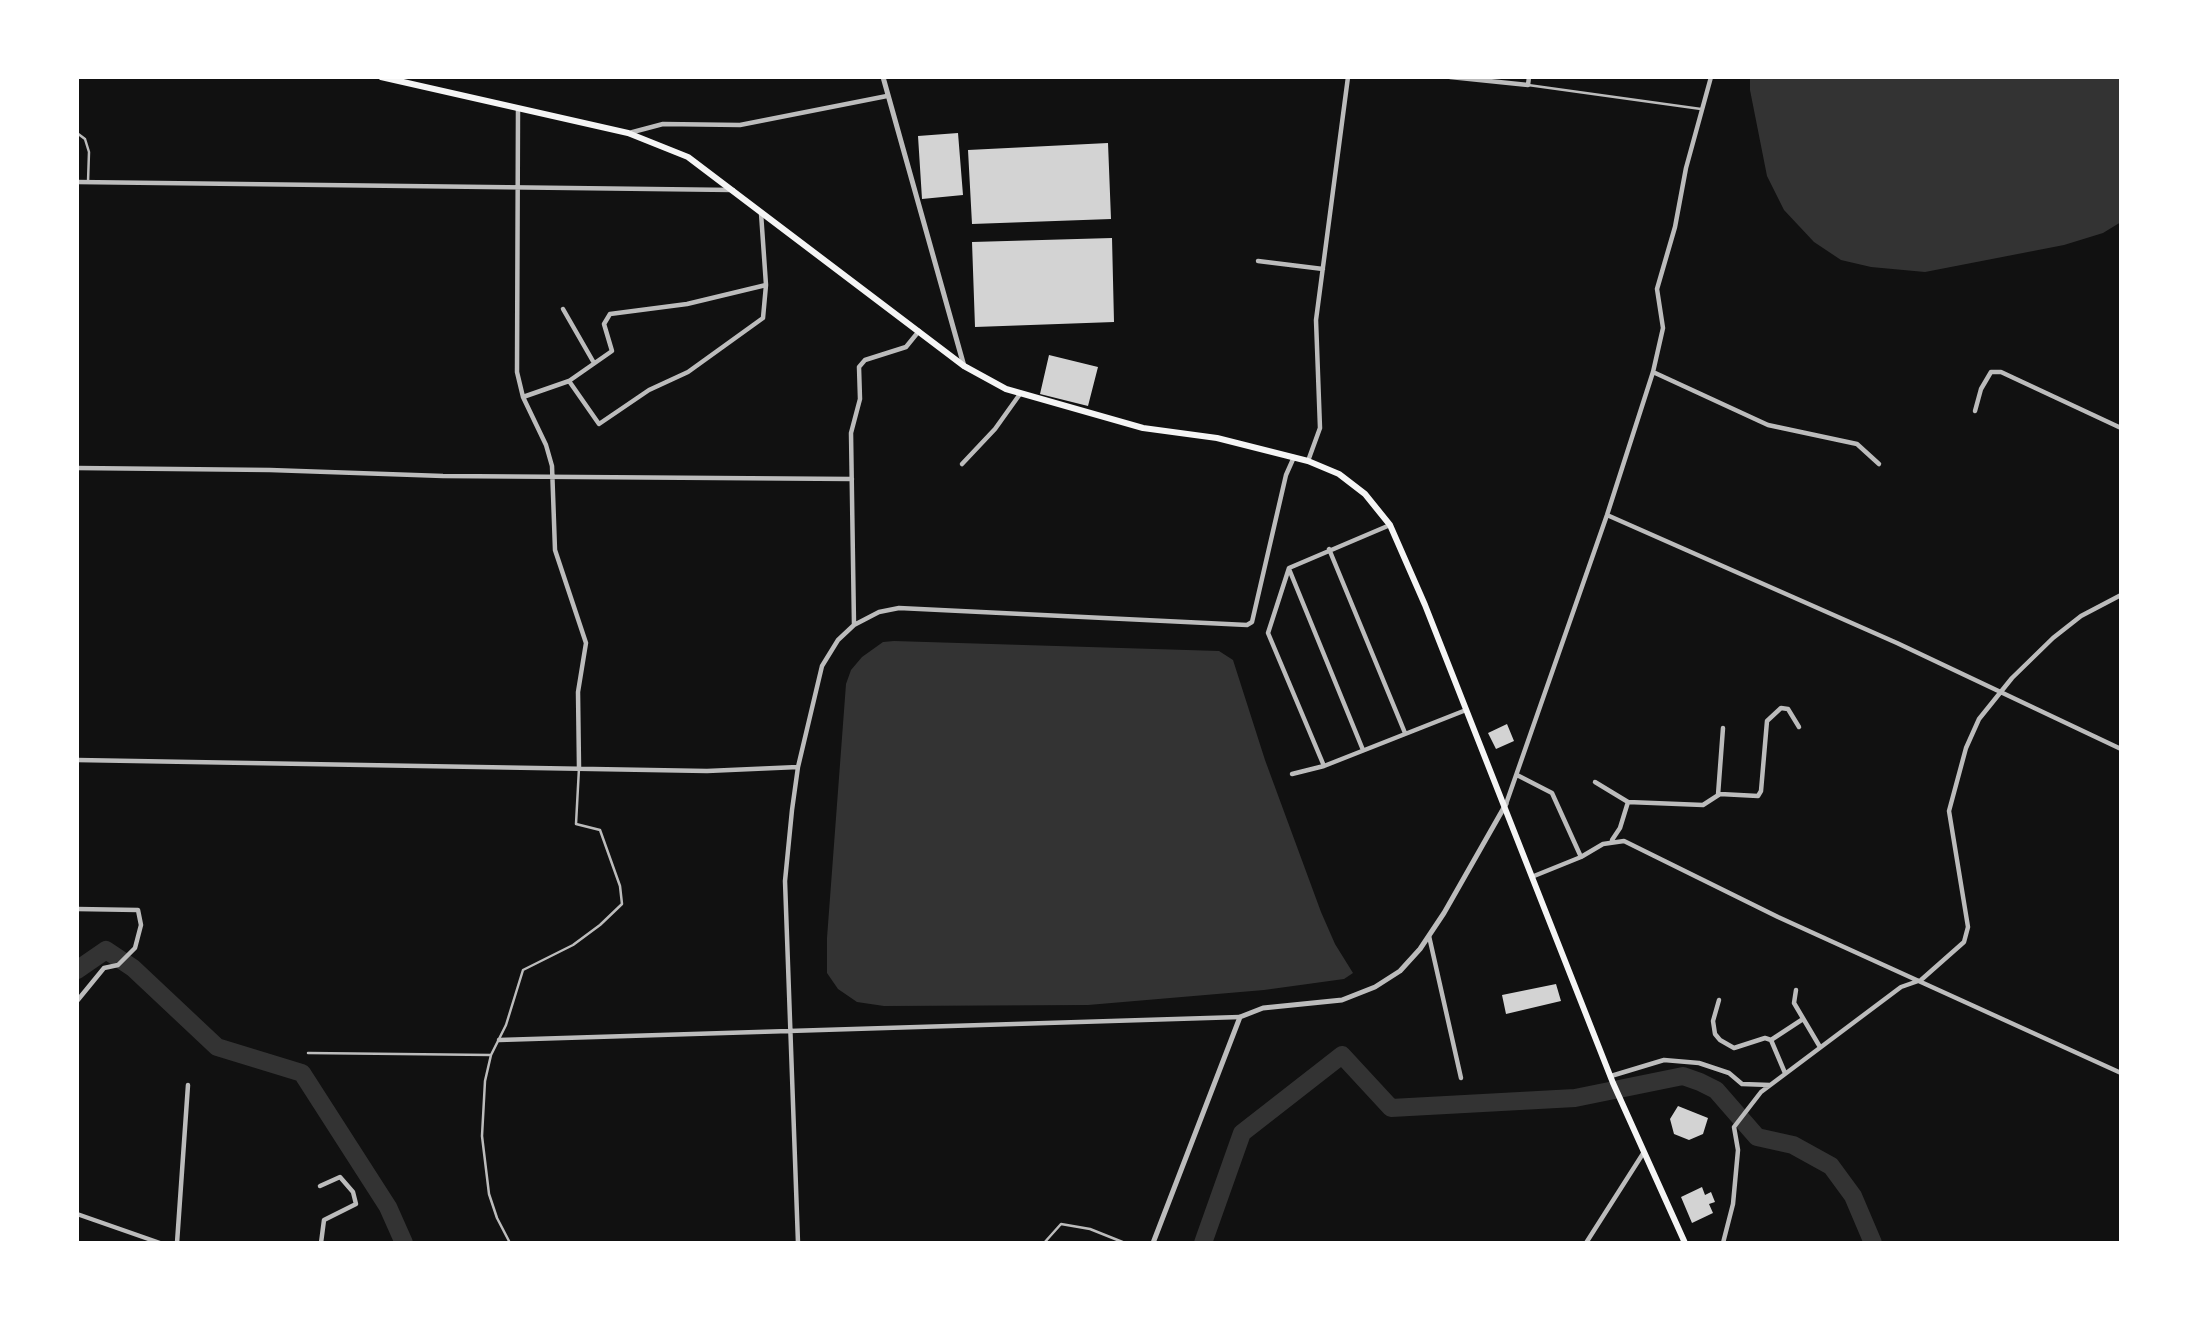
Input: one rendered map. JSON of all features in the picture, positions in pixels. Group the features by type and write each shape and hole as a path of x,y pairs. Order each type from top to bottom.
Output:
{"main road":[{"path":"381,77 628,133 688,157 920,330 964,366 1020,394 1143,428 1217,438 1308,461 1339,474 1377,506 1390,525 1506,804 1612,1079 1685,1243"}],"street":[{"path":"1308,461 1320,428 1316,320 1348,77"},
{"path":"1450,77 1528,85 1529,77"},
{"path":"499,1040 934,1029 1240,1017 1264,1008 1342,1000 1375,987 1399,971 1429,936 1506,804 1517,775 1607,515 1653,372 1663,328 1657,289 1675,228 1686,168 1711,77"},
{"path":"884,78 964,366"},
{"path":"628,133 663,124 740,125 887,96"},
{"path":"519,108 517,372 523,397 546,444 552,477 555,550 586,643 579,692 579,766"},
{"path":"77,182 734,190"},
{"path":"569,381 599,424 649,390 688,372 763,318 766,285 761,211"},
{"path":"1258,261 1323,269"},
{"path":"523,397 569,381 612,351 604,324 610,314 687,304 766,285"},
{"path":"563,309 594,363"},
{"path":"854,625 851,433 860,399 859,366 865,360 906,346 920,330"},
{"path":"1653,372 1768,425 1857,444 1879,464"},
{"path":"1975,411 1981,389 1991,372 2001,372 2121,428"},
{"path":"962,464 995,429 1020,394"},
{"path":"797,1243 785,881 799,767 822,666 838,640 854,625 879,612 899,608 1247,625 1252,622 1286,475 1294,457"},
{"path":"77,468 552,477 852,479"},
{"path":"1607,515 2000,691 2121,749"},
{"path":"1324,766 1268,633 1289,568 1390,525"},
{"path":"1329,549 1405,733"},
{"path":"1289,568 1363,750"},
{"path":"1723,1243 1733,1204 1737,1124 1756,1099 1820,1046 1901,987 1921,980 1959,949 1968,927 1949,810 1966,748 1979,719 2000,691 2053,638 2081,616 2121,595"},
{"path":"1595,782 1628,802 1703,805 1726,793 1758,796 1761,792 1767,721 1781,709 1788,709 1798,727"},
{"path":"1292,774 1324,766 1467,710"},
{"path":"1718,796 1723,728"},
{"path":"77,760 579,766 707,771 799,767"},
{"path":"1517,775 1552,793 1581,858"},
{"path":"1534,876 1581,858 1612,840 1620,828 1628,802"},
{"path":"1612,840 1624,841 1698,879 2121,1073"},
{"path":"77,909 138,910 141,925 135,948 118,965 104,968 77,1001"},
{"path":"1429,936 1461,1078"},
{"path":"1796,990 1794,1003 1820,1046"},
{"path":"1719,1000 1713,1021 1720,1040 1734,1048 1765,1038 1772,1040"},
{"path":"1153,1243 1240,1017"},
{"path":"1772,1040 1803,1019"},
{"path":"1772,1040 1786,1073"},
{"path":"1612,1079 1664,1060 1699,1063 1730,1073 1742,1084 1771,1085"},
{"path":"177,1243 188,1085"},
{"path":"1586,1243 1645,1150"},
{"path":"320,1186 340,1177 353,1192 356,1204 324,1220 321,1243"},
{"path":"77,1214 160,1243"}],"lane":[{"path":"1528,85 1703,109"},
{"path":"77,133 85,139 89,152 88,182"},
{"path":"510,1243 497,1218 489,1194 482,1136 485,1082 491,1055 499,1040 523,970 573,945 622,904 620,886 600,830 576,824 579,766"},
{"path":"308,1053 491,1055"},
{"path":"1044,1243 1061,1224 1090,1229 1125,1243"}],"shaded area":[{"path":"1750,77 2121,77 2121,222 2103,233 2064,245 1925,272 1871,267 1841,260 1814,242 1784,210 1767,176 1750,90"},
{"path":"883,642 1219,651 1233,660 1265,760 1321,912 1335,944 1353,973 1344,979 1264,990 1088,1005 884,1006 857,1002 838,989 827,973 827,938 846,684 851,670 862,657"}],"building":[{"path":"958,133 963,195 922,199 918,136"},
{"path":"1108,143 1111,219 972,224 968,150"},
{"path":"1112,238 1114,322 975,327 972,242"},
{"path":"1049,355 1098,367 1088,406 1040,394"},
{"path":"1507,724 1514,741 1496,749 1488,733"},
{"path":"1556,984 1561,1001 1506,1014 1502,995"},
{"path":"1678,1106 1708,1118 1703,1134 1689,1140 1674,1134 1670,1119"},
{"path":"1702,1187 1705,1195 1711,1192 1715,1202 1709,1204 1713,1213 1692,1223 1681,1197"}],"waterway":[{"path":"77,970 106,950 133,968 217,1047 302,1073 388,1207 404,1243"},
{"path":"1203,1243 1242,1133 1342,1055 1391,1108 1575,1098 1683,1076 1700,1082 1716,1090 1757,1137 1793,1145 1831,1166 1853,1196 1873,1243"}]}
